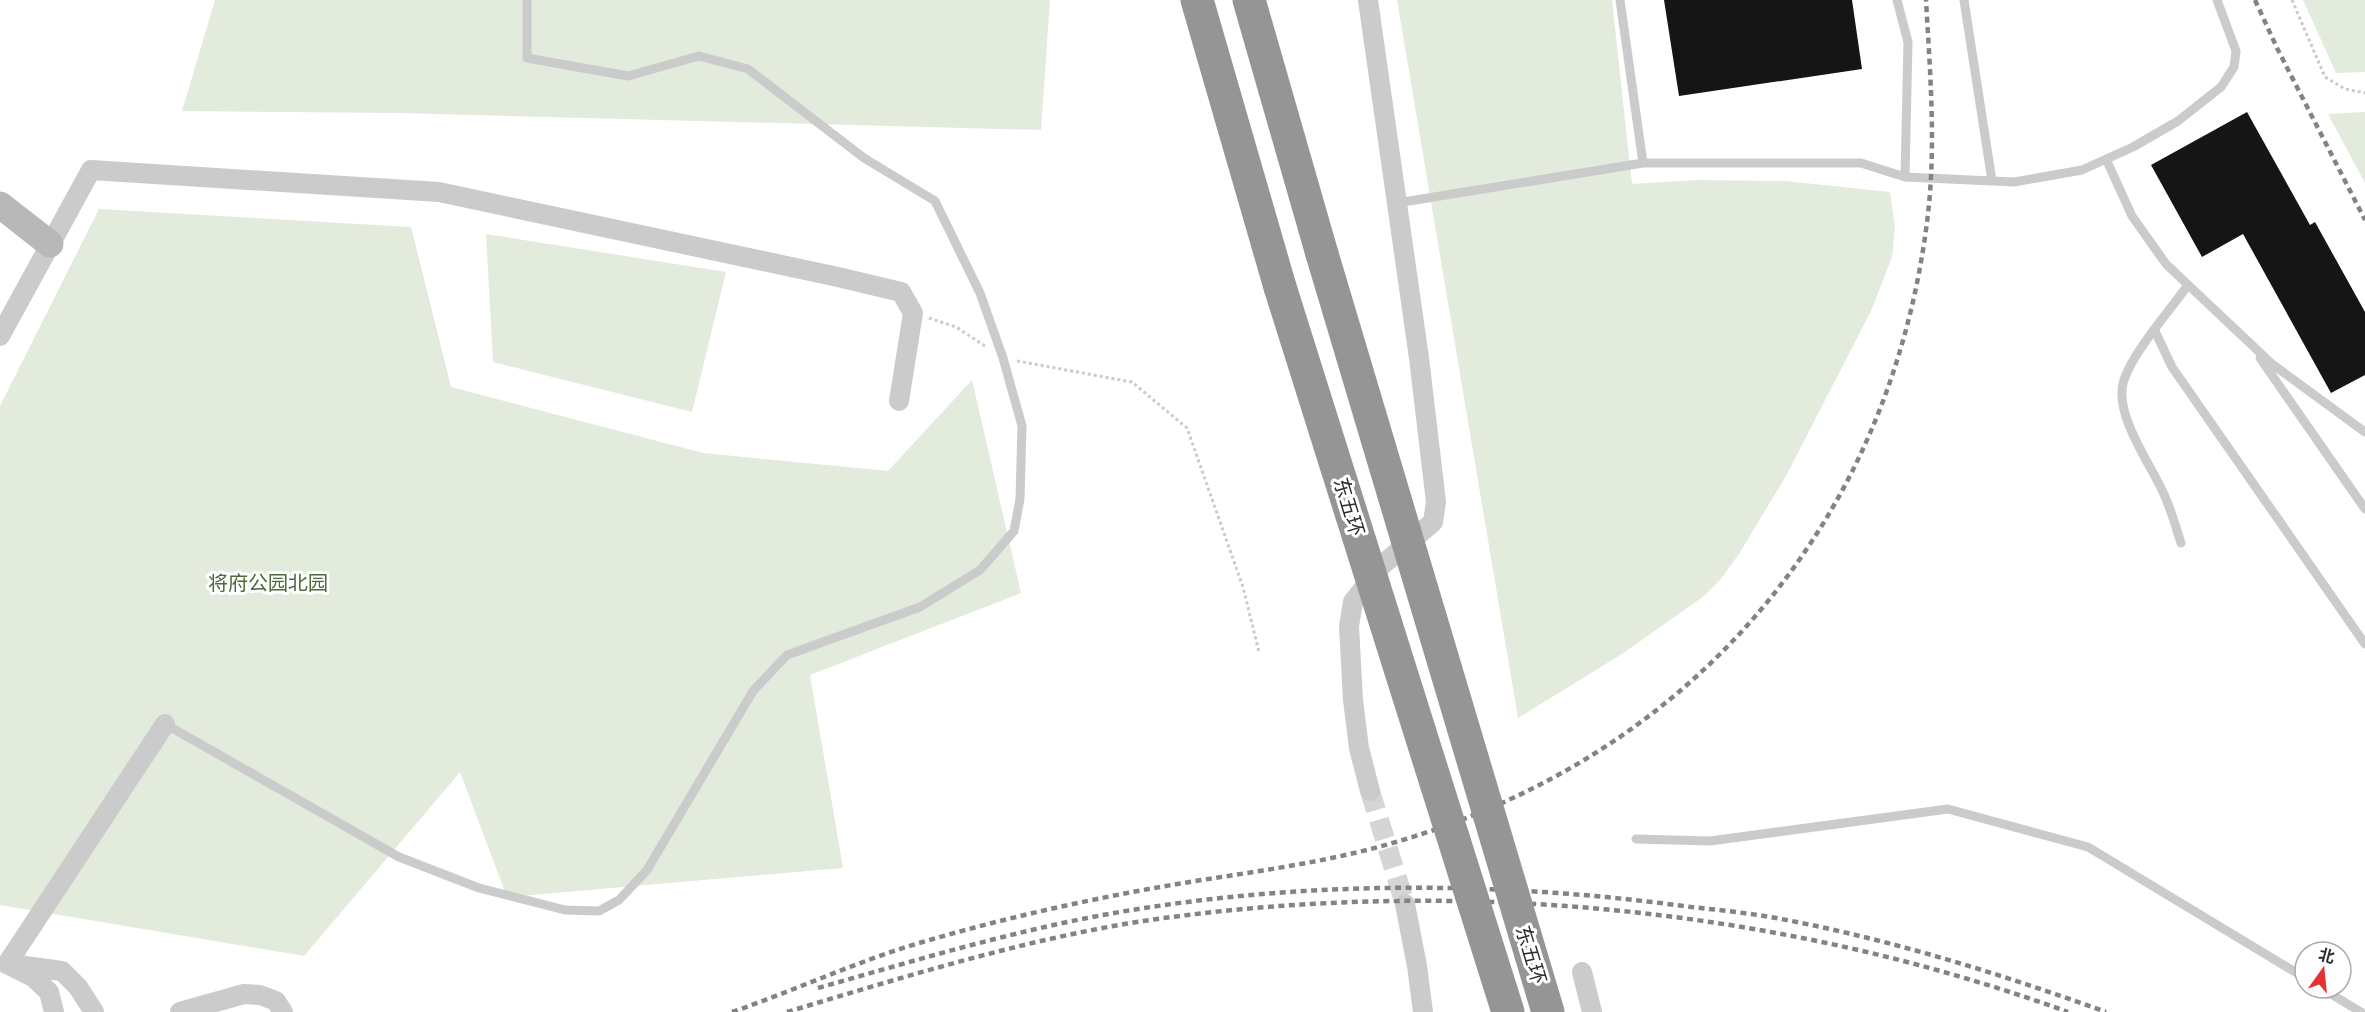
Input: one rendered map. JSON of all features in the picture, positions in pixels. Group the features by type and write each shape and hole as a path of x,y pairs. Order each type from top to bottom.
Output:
{"highway":[{"name":"东五环","path":"1197,0 1280,287 1508,1012"},
{"name":"东五环","path":"1249,0 1322,254 1548,1012"}],"street":[{"path":"1368,0 1431,450 1436,502 1433,522 1381,566 1353,602 1349,626 1353,700 1359,748 1370,791"},
{"path":"0,336 91,170 439,192 901,292 913,313 899,401"},
{"path":"0,205 50,244"},
{"path":"4,962 165,724"},
{"path":"1405,904 1423,1012"},
{"path":"4,962 33,977 49,992 54,1012"},
{"path":"4,962 62,971 78,987 94,1012"},
{"path":"1582,972 1592,1012"},
{"path":"180,1012 244,994 260,995 276,1001 283,1012"}],"lane":[{"path":"165,724 399,857 478,888 565,910 598,911 619,900 647,870 753,691 788,656 920,607 980,570 1014,531 1020,499 1022,426 1003,358 980,293 935,201 864,158 748,69 699,56 628,76 527,58 527,0"},
{"path":"1620,0 1643,163"},
{"path":"1897,0 1908,42 1905,177"},
{"path":"1964,0 1992,181"},
{"path":"1397,203 1643,163 1861,163 1905,177 2014,182 2082,170 2133,147 2178,121 2222,87 2234,67 2236,51 2217,0"},
{"path":"2106,159 2132,216 2166,264 2272,364 2365,432"},
{"path":"2181,543 2166,498 2138,447 2126,415 2122,397 2122,382 2130,364 2188,285"},
{"path":"2155,331 2172,367 2365,644"},
{"path":"2250,344 2365,509"},
{"path":"1636,839 1710,841 1948,809 2088,847 2293,971"},
{"path":"2341,1000 2361,1012"}],"path":[{"path":"2292,0 2325,77 2345,89 2365,93"},
{"path":"913,313 956,327 1003,358 1132,382 1187,429 1243,587 1259,652"}],"green space":[{"path":"215,0 1050,0 1041,130 398,113 182,111"},
{"path":"1397,0 1612,0 1632,184 1696,180 1785,181 1890,192 1895,226 1892,257 1871,311 1786,476 1739,554 1720,580 1704,596 1622,654 1518,718"},
{"path":"2303,0 2365,0 2365,72 2336,73"},
{"path":"2365,112 2365,183 2328,114"},
{"name":"将府公园北园","path":"99,209 411,227 451,387 703,453 888,471 972,380 1021,593 810,675 843,868 507,897 460,772 304,956 0,905 0,406"},
{"path":"486,234 726,272 692,412 493,362"}],"building":[{"path":"1664,0 1852,0 1862,69 1679,96"},
{"path":"2247,112 2310,225 2315,222 2365,312 2365,375 2331,393 2243,234 2202,257 2151,165"}],"tunnel":[{"path":"1370,791 1405,904"}],"railway":[{"path":"732,1012 882,955 993,923 1116,895 1315,861 1396,842 1503,803 1599,750 1685,686 1760,611 1822,525 1871,430 1907,326 1928,214 1932,134 1926,0"},
{"path":"2255,0 2365,220"},
{"path":"818,988 937,954 1057,924 1138,909 1276,893 1345,889 1484,889 1622,899 1733,912 1818,926 1943,958 2106,1012"},
{"path":"787,1012 963,960 1098,929 1143,921 1259,908 1376,901 1493,902 1611,910 1728,925 1844,947 1957,976 2068,1012"}]}
